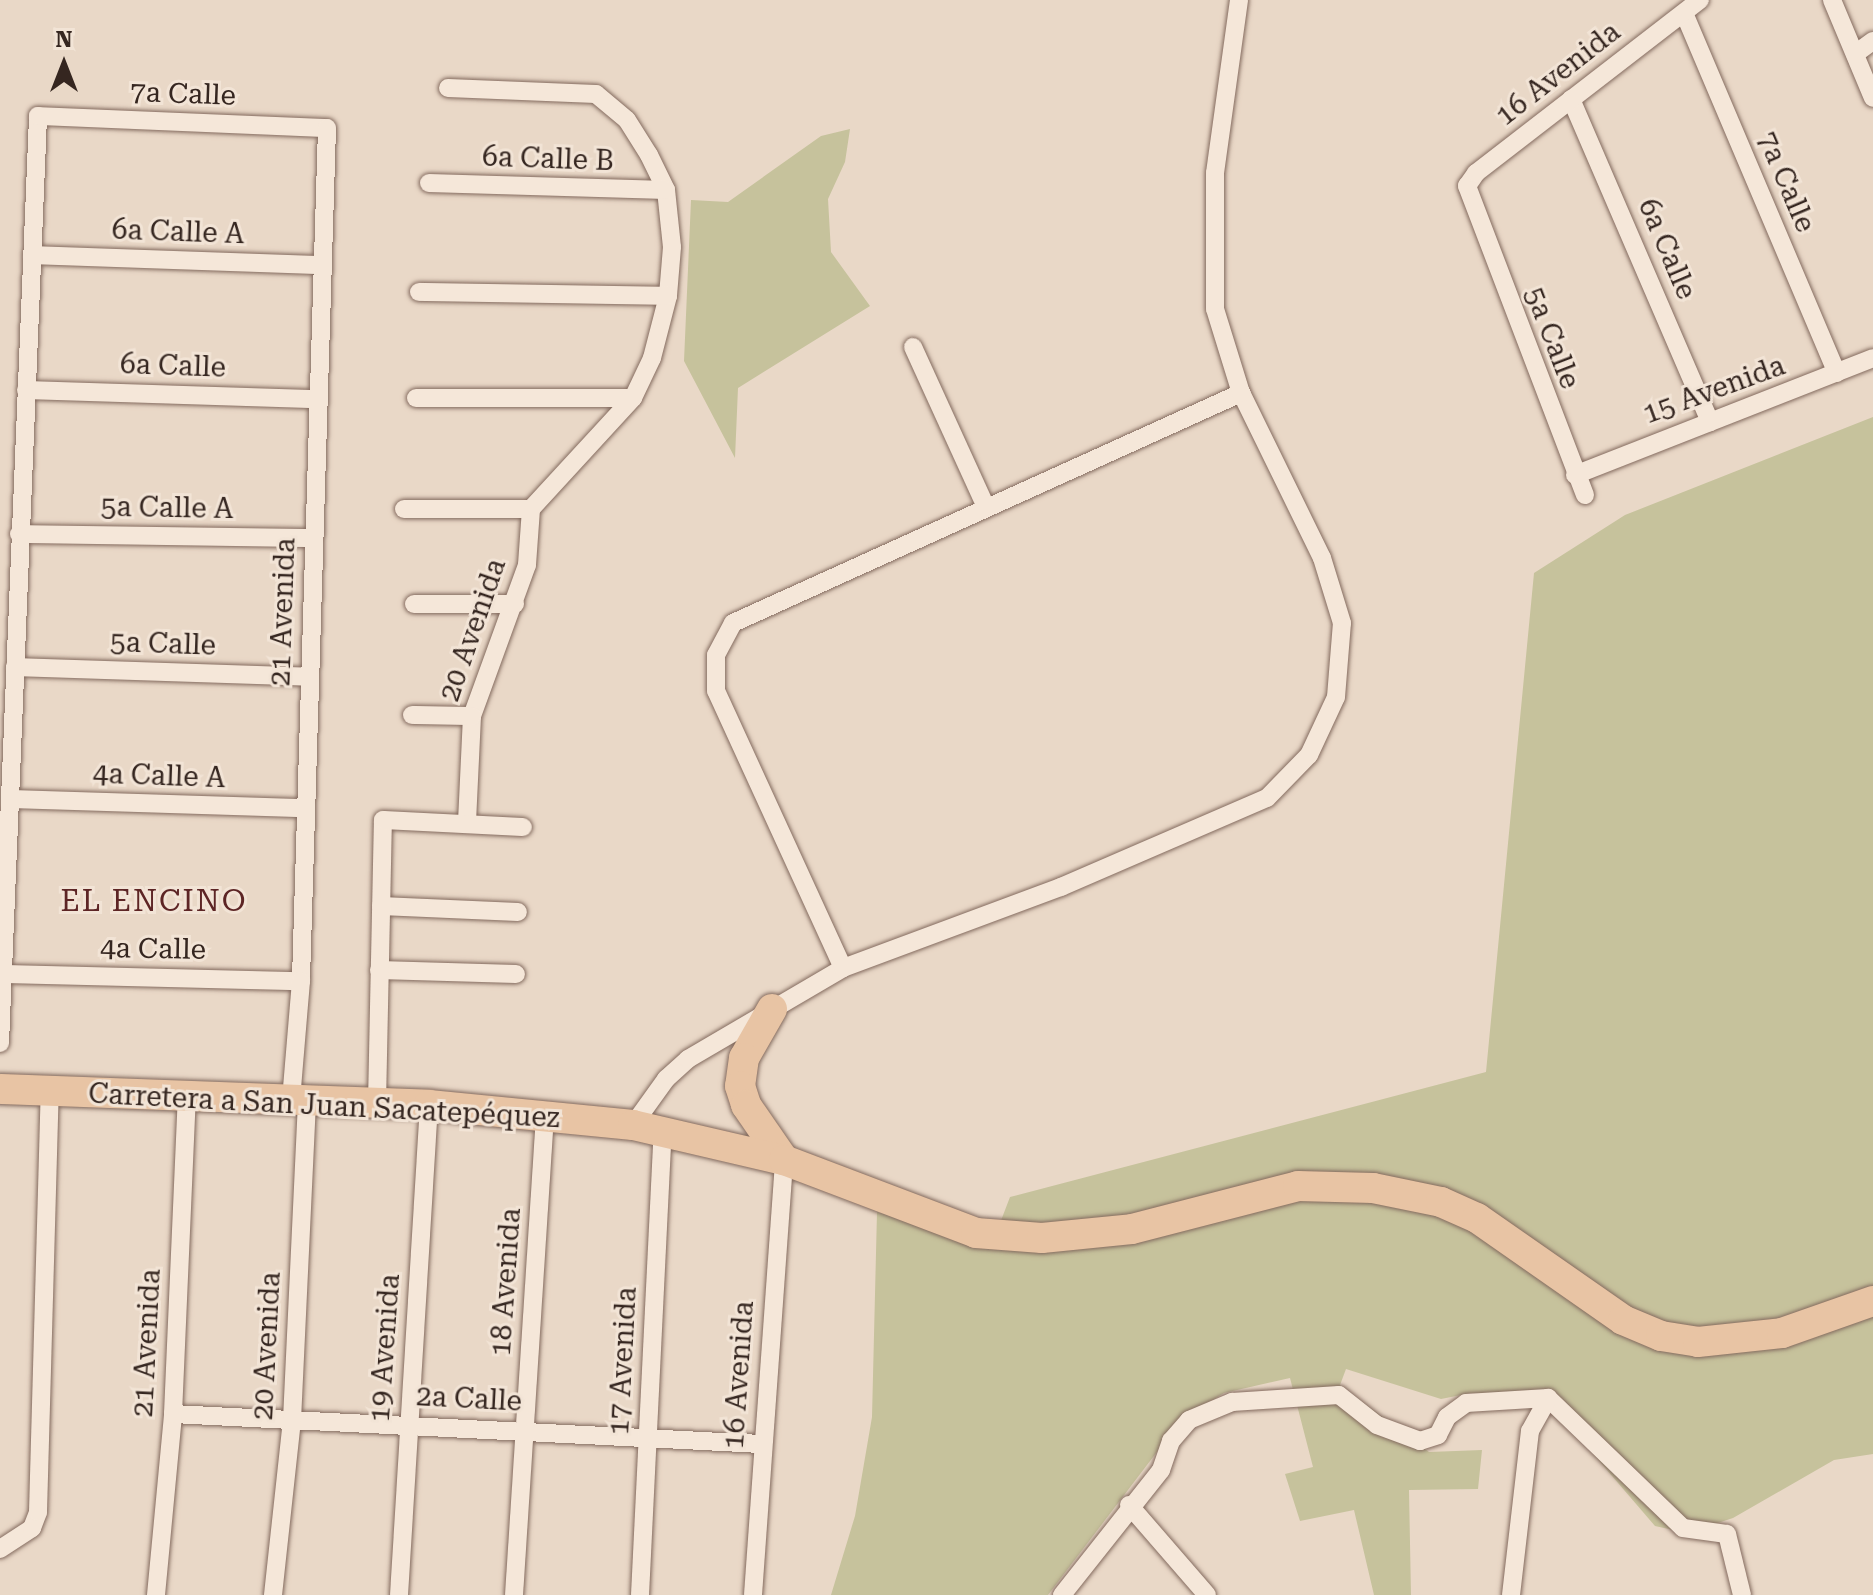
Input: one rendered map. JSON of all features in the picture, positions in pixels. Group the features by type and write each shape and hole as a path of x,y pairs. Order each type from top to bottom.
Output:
{"main road":[{"path":"772,1009 744,1058 740,1086 746,1105 784,1160"},
{"name":"Carretera a San Juan Sacatepéquez","path":"0,1089 429,1105 648,1128 784,1160 976,1233 1042,1238 1132,1229 1298,1186 1408,1193 1477,1218 1623,1320 1661,1336 1698,1342 1782,1333 1873,1301"}],"street":[{"path":"648,1128 666,1079 688,1059 843,968 1061,887 1267,798 1309,755 1336,697 1342,623 1322,558 1241,393 1215,309 1212,241 1215,173 1239,0"},
{"name":"16 Avenida","path":"1469,202 1467,186 1476,173 1700,0"},
{"path":"1832,0 1873,98"},
{"name":"7a Calle","path":"1684,13 1837,373"},
{"path":"1855,54 1873,41"},
{"path":"404,509 531,509 633,398 652,358 668,296 672,247 666,190 627,120 596,94 448,88"},
{"name":"6a Calle","path":"1571,99 1710,422"},
{"name":"7a Calle","path":"32,255 38,116 327,128"},
{"name":"21 Avenida","path":"299,1099 304,808 327,128"},
{"name":"6a Calle B","path":"429,183 666,190"},
{"name":"5a Calle","path":"1469,202 1585,495"},
{"path":"0,1043 32,255"},
{"name":"6a Calle A","path":"32,255 322,265"},
{"path":"419,292 668,296"},
{"path":"913,347 986,507"},
{"name":"15 Avenida","path":"1575,475 1873,358"},
{"name":"6a Calle","path":"26,390 318,399"},
{"path":"843,968 716,691 716,655 733,623 1241,393"},
{"path":"416,398 633,398"},
{"name":"20 Avenida","path":"467,824 472,716 527,565 531,509"},
{"name":"5a Calle A","path":"19,534 313,538"},
{"path":"414,604 515,604"},
{"name":"5a Calle","path":"15,667 309,677"},
{"path":"412,715 472,716"},
{"name":"4a Calle A","path":"12,799 304,808"},
{"path":"377,1103 383,820 523,827"},
{"path":"381,906 518,912"},
{"path":"379,970 516,974"},
{"name":"4a Calle","path":"4,974 301,981"},
{"path":"0,1549 32,1528 38,1512 50,1091"},
{"name":"21 Avenida","path":"156,1595 173,1414 187,1094"},
{"name":"20 Avenida","path":"273,1595 292,1420 299,1099"},
{"name":"19 Avenida","path":"399,1595 429,1105"},
{"name":"18 Avenida","path":"514,1595 545,1117"},
{"name":"17 Avenida","path":"640,1595 647,1438 648,1128"},
{"name":"16 Avenida","path":"753,1595 784,1160"},
{"path":"1062,1595 1129,1505 1161,1470 1171,1441 1189,1420 1209,1409 1339,1395 1377,1425 1420,1441 1438,1435 1447,1417 1466,1403 1548,1398 1683,1528 1727,1534 1742,1595"},
{"path":"1511,1595 1530,1431 1548,1398"},
{"name":"2a Calle","path":"173,1414 408,1423 762,1444"},
{"path":"1129,1505 1207,1595"}],"shaded area":[{"path":"850,129 845,162 828,199 831,252 870,306 738,388 735,458 684,361 691,200 728,202 821,136"},
{"path":"1873,417 1873,1454 1834,1460 1733,1518 1687,1533 1655,1526 1551,1405 1510,1395 1471,1393 1441,1399 1346,1369 1340,1385 1429,1452 1482,1450 1478,1489 1409,1490 1411,1595 1374,1595 1354,1510 1300,1521 1285,1474 1313,1467 1290,1378 1224,1393 1182,1419 1048,1595 831,1595 855,1516 872,1417 877,1212 992,1244 1010,1197 1486,1072 1534,573 1625,515"}],"district":[{"name":"EL ENCINO","path":"154,901"}]}
